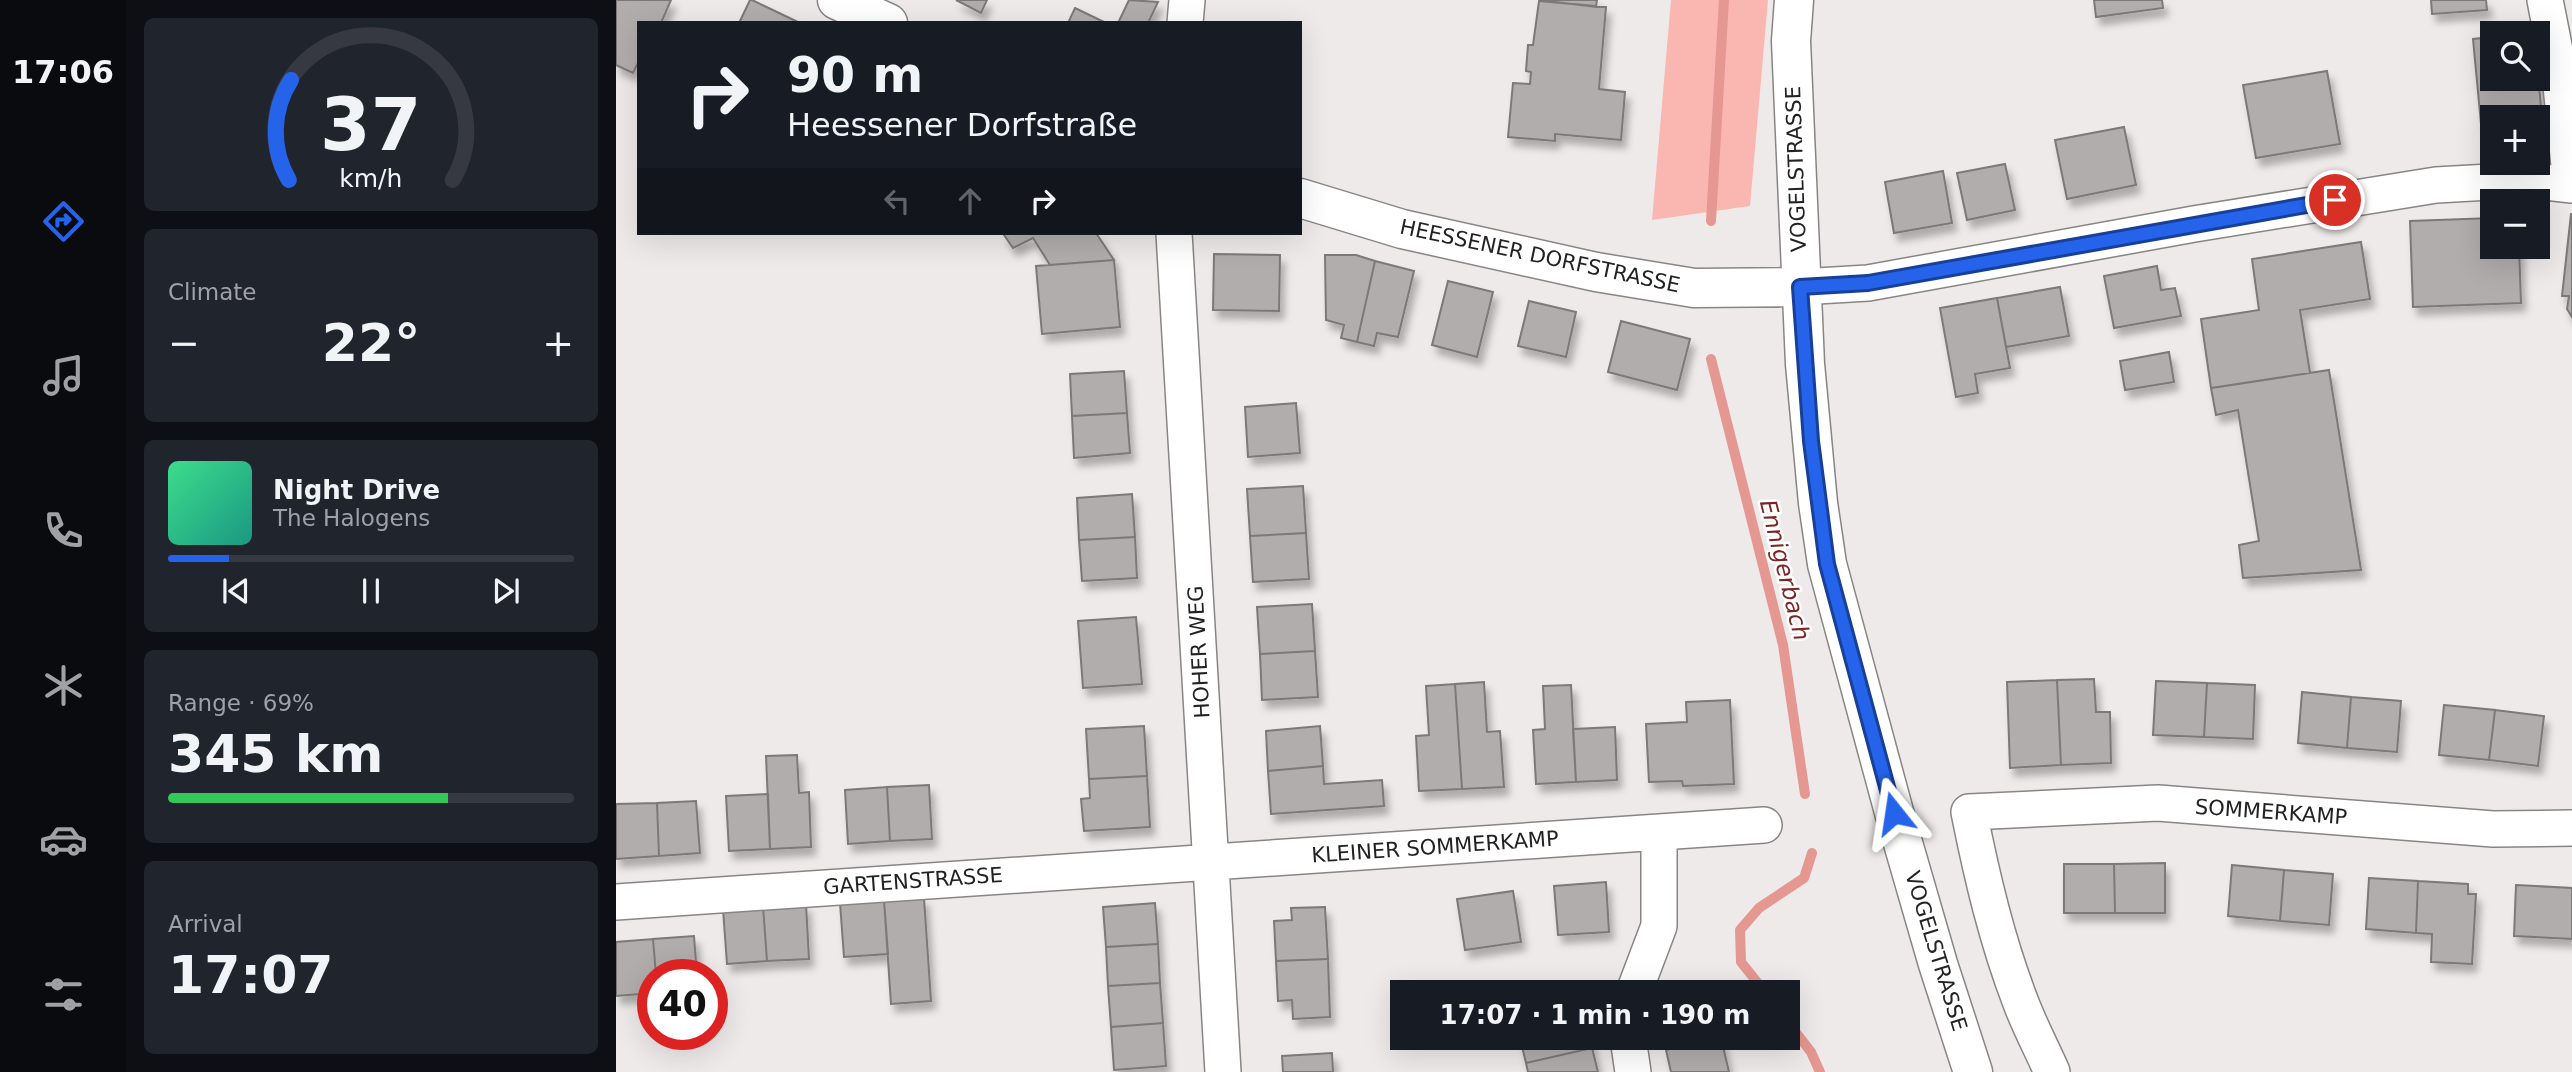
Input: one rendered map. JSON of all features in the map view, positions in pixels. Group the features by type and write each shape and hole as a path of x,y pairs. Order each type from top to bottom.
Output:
{"street":[{"path":"837,0 884,21"},
{"path":"1185,21 1187,0"},
{"name":"VOGELSTRASSE","path":"1794,0 1791,41 1800,287 1811,441 1827,564 1898,825 1938,964 1973,1072"},
{"path":"2545,0 2560,76 2571,185"},
{"name":"HEESSENER DORFSTRASSE","path":"1302,199 1402,229 1596,272 1694,288 1800,287 1868,283 2207,222 2436,185 2526,180 2571,185"},
{"name":"HOHER WEG","path":"1174,235 1223,1072"},
{"name":"SOMMERKAMP","path":"2052,1072 2022,1004 2003,951 1988,900 1969,812 2158,803 2493,829 2572,828"},
{"name":"KLEINER SOMMERKAMP","path":"1211,861 1764,825"},
{"path":"1638,980 1658,926 1659,833"},
{"name":"GARTENSTRASSE","path":"616,902 1211,861"},
{"path":"1630,1050 1633,1072"}],"shaded area":[{"path":"1671,0 1768,0 1750,206 1652,220"}],"building":[{"path":"616,0 671,0 662,21 637,21 637,65 633,73 616,65"},
{"path":"752,0 796,21 740,21"},
{"path":"956,0 987,0 981,13"},
{"path":"1129,0 1158,2 1149,21 1119,21"},
{"path":"1539,0 1597,0 1596,7"},
{"path":"2094,0 2162,0 2163,8 2096,17"},
{"path":"2431,0 2486,0 2487,10 2432,14"},
{"path":"1539,1 1606,7 1599,89 1625,92 1621,140 1555,134 1555,141 1508,137 1513,83 1530,84 1531,72 1526,71 1528,45 1533,45"},
{"path":"1075,8 1102,21 1069,21"},
{"path":"2480,38 2480,91 2540,91 2541,105 2480,105 2480,113 2473,39"},
{"path":"2327,71 2340,144 2256,158 2243,85"},
{"path":"2124,127 2136,185 2067,199 2055,140"},
{"path":"2005,164 2015,210 1967,220 1957,173"},
{"path":"1943,171 1952,223 1894,233 1885,182"},
{"path":"2571,214 2572,317 2567,309 2569,296 2562,296"},
{"path":"2480,218 2480,259 2519,259 2521,303 2413,307 2410,221"},
{"path":"1004,235 1097,235 1114,260 1050,265 1033,238 1013,248"},
{"path":"2361,242 2370,299 2300,310 2310,373 2211,388 2201,319 2259,310 2252,259"},
{"path":"1214,254 1280,255 1279,311 1213,310"},
{"path":"1325,255 1356,255 1375,261 1357,342 1341,338 1344,325 1326,320"},
{"path":"1114,260 1120,327 1042,334 1036,266"},
{"path":"1375,261 1414,271 1398,337 1377,333 1374,346 1357,342"},
{"path":"2157,266 2161,290 2175,288 2181,316 2114,328 2104,276"},
{"path":"1448,281 1493,292 1477,357 1432,345"},
{"path":"2060,287 2069,336 2006,347 1997,298"},
{"path":"1997,298 2010,368 1975,374 1978,393 1956,397 1940,308"},
{"path":"1529,301 1576,312 1566,357 1518,346"},
{"path":"1621,321 1690,339 1677,390 1608,372"},
{"path":"2169,352 2174,382 2125,390 2120,361"},
{"path":"2329,370 2361,570 2243,578 2239,545 2259,541 2238,410 2216,415 2211,388"},
{"path":"1124,371 1127,413 1072,416 1070,374"},
{"path":"1296,403 1300,453 1248,457 1245,407"},
{"path":"1127,413 1130,453 1074,458 1072,416"},
{"path":"1303,486 1306,533 1250,536 1247,489"},
{"path":"1132,494 1135,537 1079,540 1077,498"},
{"path":"1306,533 1309,579 1253,582 1250,536"},
{"path":"1135,537 1137,578 1082,581 1079,540"},
{"path":"1312,604 1315,651 1260,654 1257,607"},
{"path":"1136,617 1142,684 1083,688 1078,621"},
{"path":"1315,651 1318,697 1262,700 1260,654"},
{"path":"2094,679 2096,712 2110,712 2111,763 2061,765 2057,680"},
{"path":"2057,680 2061,765 2010,768 2007,682"},
{"path":"2156,681 2207,683 2204,737 2153,735"},
{"path":"1484,682 1487,732 1500,731 1504,787 1462,789 1455,684"},
{"path":"2207,683 2255,685 2253,739 2204,737"},
{"path":"1455,684 1462,789 1419,791 1416,736 1429,735 1426,686"},
{"path":"1571,685 1576,782 1536,784 1533,730 1545,729 1543,686"},
{"path":"2302,692 2351,697 2347,748 2298,743"},
{"path":"2351,697 2401,701 2397,752 2347,748"},
{"path":"1730,700 1734,784 1683,786 1682,781 1649,782 1646,724 1687,722 1686,702"},
{"path":"2444,705 2495,710 2489,760 2439,755"},
{"path":"2495,710 2544,716 2538,766 2489,760"},
{"path":"1144,726 1147,776 1089,779 1086,729"},
{"path":"1320,726 1323,766 1268,771 1266,731"},
{"path":"1615,727 1617,780 1576,782 1573,729"},
{"path":"797,755 799,793 809,792 811,847 770,849 766,756"},
{"path":"1323,766 1324,784 1382,780 1384,806 1271,814 1268,771"},
{"path":"1147,776 1150,827 1084,831 1081,799 1090,798 1089,779"},
{"path":"929,785 932,839 890,841 887,787"},
{"path":"887,787 890,841 848,844 845,790"},
{"path":"768,794 770,849 729,851 726,796"},
{"path":"696,801 700,853 659,856 657,803"},
{"path":"657,803 659,856 616,859 616,804"},
{"path":"2165,863 2165,913 2115,913 2114,864"},
{"path":"2064,864 2114,864 2115,913 2064,913"},
{"path":"2232,865 2284,870 2280,921 2228,916"},
{"path":"2284,870 2333,874 2329,925 2280,921"},
{"path":"2369,878 2418,881 2416,933 2366,929"},
{"path":"2418,881 2468,884 2468,894 2476,894 2472,964 2431,962 2432,934 2416,933"},
{"path":"1606,882 1609,932 1558,935 1554,886"},
{"path":"2516,885 2572,888 2572,939 2514,936"},
{"path":"1513,891 1521,942 1465,950 1457,899"},
{"path":"924,898 931,1001 891,1004 884,900"},
{"path":"884,900 888,954 844,957 840,903"},
{"path":"1155,903 1158,944 1106,947 1103,907"},
{"path":"806,904 809,959 767,961 763,906"},
{"path":"763,906 767,961 728,964 723,909"},
{"path":"1325,907 1328,959 1276,961 1274,921 1292,920 1291,908"},
{"path":"694,936 696,959 655,959 653,939"},
{"path":"653,939 655,959 637,959 637,994 616,996 616,942"},
{"path":"1158,944 1160,983 1108,986 1106,947"},
{"path":"1328,959 1330,1017 1293,1019 1292,1000 1278,1001 1276,961"},
{"path":"1160,983 1163,1023 1111,1027 1108,986"},
{"path":"1163,1023 1166,1066 1114,1070 1111,1027"},
{"path":"1523,1050 1583,1050 1526,1063"},
{"path":"1592,1050 1598,1072 1528,1072 1526,1063"},
{"path":"1666,1050 1724,1050 1729,1072 1671,1072"},
{"path":"1332,1053 1333,1072 1283,1072 1282,1056"}],"waterway":[{"name":"Ennigerbach","path":"1711,221 1724,0"},
{"name":"Ennigerbach","path":"1711,359 1783,645 1805,794"},
{"name":"Ennigerbach","path":"1755,980 1741,962 1740,930 1759,908 1804,878 1812,853"},
{"name":"Ennigerbach","path":"1800,1038 1811,1052 1820,1072"}],"route":[{"path":"1894,813 1827,564 1811,441 1800,287 1868,283 2335,200"}]}
